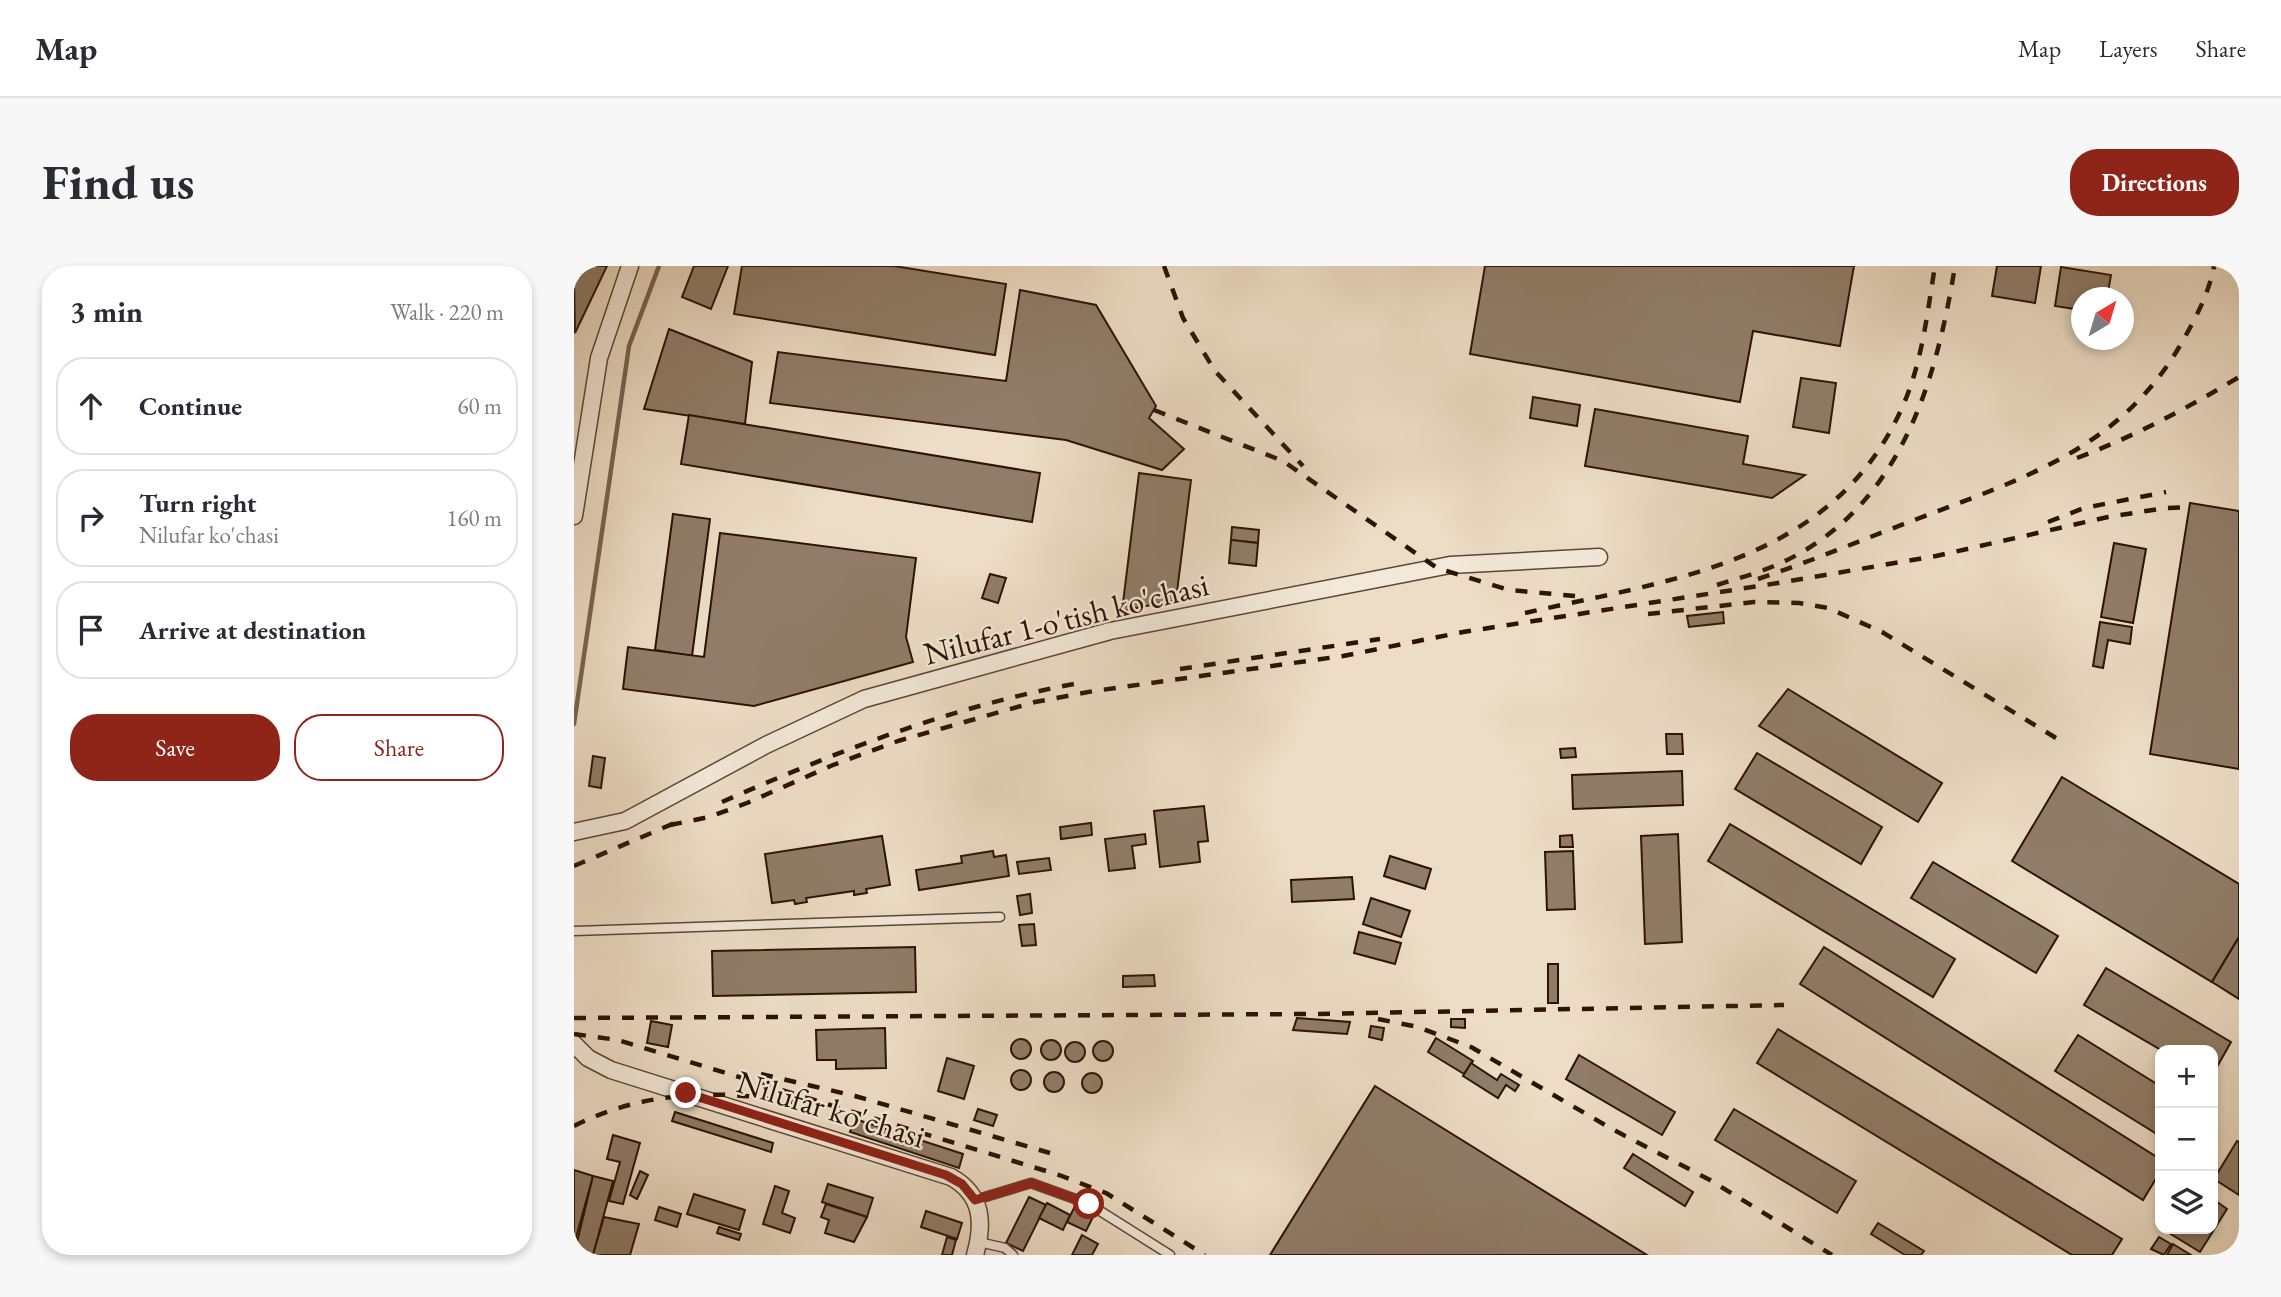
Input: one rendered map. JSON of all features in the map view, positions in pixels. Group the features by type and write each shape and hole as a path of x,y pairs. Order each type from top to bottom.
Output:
{"street":[{"path":"574,516 599,358 630,266"},
{"name":"Nilufar 1-o'tish ko'chasi","path":"574,832 625,821 766,745 863,699 1110,631 1450,565 1599,557"},
{"name":"Nilufar ko'chasi","path":"574,1044 588,1058 611,1070 946,1175 962,1184 975,1200"},
{"path":"975,1200 981,1219 977,1248"}],"lane":[{"path":"574,931 1000,917"},
{"path":"975,1200 1031,1183 1089,1204 1170,1255"},
{"path":"977,1248 1005,1248 1013,1255"}],"building":[{"path":"577,266 607,266 575,333 574,273"},
{"path":"694,266 728,266 711,309 682,297"},
{"path":"742,266 894,266 1006,284 995,355 734,314"},
{"path":"1485,266 1854,266 1840,346 1753,331 1740,402 1470,354"},
{"path":"1997,266 2041,266 2035,303 1992,296"},
{"path":"2061,267 2111,275 2109,287 2071,287 2071,308 2055,306"},
{"path":"1020,290 1096,305 1156,406 1149,418 1184,449 1162,470 1066,440 770,403 778,352 1006,381"},
{"path":"669,329 752,362 745,424 644,409"},
{"path":"1801,378 1836,383 1829,433 1793,427"},
{"path":"1533,397 1580,405 1577,426 1530,418"},
{"path":"1595,409 1748,436 1743,464 1805,475 1772,498 1585,466"},
{"path":"689,415 1040,473 1032,522 681,464"},
{"path":"1139,473 1191,480 1176,600 1122,611"},
{"path":"2190,503 2239,511 2239,769 2150,754"},
{"path":"673,514 710,519 692,656 655,650"},
{"path":"1232,527 1259,530 1258,543 1231,540"},
{"path":"720,533 916,558 906,637 913,662 754,706 623,689 628,647 704,657"},
{"path":"1231,540 1258,543 1256,566 1229,563"},
{"path":"2114,543 2146,549 2133,623 2101,617"},
{"path":"990,574 1006,578 998,603 982,598"},
{"path":"1723,612 1724,623 1689,627 1687,616"},
{"path":"2100,622 2132,627 2130,644 2108,640 2103,668 2093,666"},
{"path":"1788,689 1942,783 1918,822 1759,726"},
{"path":"1666,734 1682,734 1683,754 1667,754"},
{"path":"1575,748 1576,757 1561,758 1560,749"},
{"path":"1757,753 1882,827 1861,864 1735,789"},
{"path":"593,756 605,758 601,788 589,786"},
{"path":"1682,771 1683,805 1573,809 1572,775"},
{"path":"2062,777 2239,884 2239,937 2212,982 2012,861"},
{"path":"1204,806 1208,841 1198,842 1200,862 1160,867 1154,811"},
{"path":"1091,823 1092,835 1061,839 1060,827"},
{"path":"1730,824 1955,959 1933,997 1708,861"},
{"path":"1145,834 1146,844 1132,846 1135,868 1109,871 1105,839"},
{"path":"1678,834 1682,942 1645,944 1641,836"},
{"path":"1572,835 1573,847 1560,847 1560,836"},
{"path":"882,836 890,885 866,889 867,893 854,895 854,891 806,898 807,902 795,904 794,900 772,903 765,854"},
{"path":"993,851 994,857 1006,855 1009,876 919,890 916,870 962,863 961,856"},
{"path":"1573,851 1575,909 1547,910 1545,852"},
{"path":"1390,856 1431,869 1425,889 1384,876"},
{"path":"1049,858 1051,870 1019,874 1017,862"},
{"path":"1933,862 2058,936 2036,973 1911,898"},
{"path":"1352,877 1354,899 1292,902 1291,880"},
{"path":"1030,894 1032,913 1020,915 1017,896"},
{"path":"1371,898 1410,911 1401,937 1363,924"},
{"path":"1034,924 1036,945 1022,946 1019,925"},
{"path":"1359,932 1401,943 1395,964 1354,953"},
{"path":"2239,937 2239,999 2212,982"},
{"path":"915,947 916,992 713,996 712,951"},
{"path":"1824,947 2155,1156 2155,1180 2143,1200 1800,984"},
{"path":"1548,964 1558,964 1558,1003 1548,1003"},
{"path":"2106,968 2231,1042 2218,1065 2218,1045 2155,1046 2084,1005"},
{"path":"1154,975 1155,986 1123,987 1123,976"},
{"path":"1297,1018 1350,1022 1347,1034 1293,1030"},
{"path":"1451,1019 1465,1019 1465,1028 1451,1027"},
{"path":"651,1021 672,1025 668,1047 647,1043"},
{"path":"1371,1026 1384,1028 1382,1040 1369,1037"},
{"path":"885,1028 886,1068 836,1069 836,1060 817,1060 816,1030"},
{"path":"1778,1029 2122,1239 2112,1255 2072,1255 1757,1063"},
{"path":"2078,1035 2155,1083 2155,1133 2055,1071"},
{"path":"1436,1038 1473,1061 1464,1074 1428,1052"},
{"path":"1021,1039 1028,1042 1031,1049 1028,1056 1021,1059 1014,1056 1011,1049 1014,1042"},
{"path":"1051,1040 1058,1043 1061,1050 1058,1057 1051,1060 1044,1057 1041,1050 1044,1043"},
{"path":"1103,1041 1110,1044 1113,1051 1110,1058 1103,1061 1096,1058 1093,1051 1096,1044"},
{"path":"1075,1042 1082,1045 1085,1052 1082,1059 1075,1062 1068,1059 1065,1052 1068,1045"},
{"path":"1579,1055 1675,1112 1662,1135 1566,1079"},
{"path":"947,1058 974,1066 964,1099 938,1091"},
{"path":"1471,1063 1497,1080 1501,1074 1519,1085 1515,1091 1506,1085 1498,1098 1463,1076"},
{"path":"1021,1070 1028,1073 1031,1080 1028,1087 1021,1090 1014,1087 1011,1080 1014,1073"},
{"path":"1054,1072 1061,1075 1064,1082 1061,1089 1054,1092 1047,1089 1044,1082 1047,1075"},
{"path":"1092,1073 1099,1076 1102,1083 1099,1090 1092,1093 1085,1090 1082,1083 1085,1076"},
{"path":"1375,1086 1647,1255 1270,1255"},
{"path":"978,1109 997,1115 993,1126 974,1120"},
{"path":"1734,1109 1856,1181 1837,1213 1715,1140"},
{"path":"675,1112 773,1143 771,1152 672,1121"},
{"path":"855,1119 963,1154 959,1168 850,1132"},
{"path":"613,1135 640,1143 623,1204 609,1201 620,1162 607,1159"},
{"path":"2237,1141 2239,1142 2239,1195 2218,1182 2218,1172"},
{"path":"1633,1154 1693,1192 1685,1206 1624,1168"},
{"path":"574,1170 593,1176 574,1245"},
{"path":"640,1171 648,1175 637,1199 630,1195"},
{"path":"593,1176 613,1181 593,1255 574,1255"},
{"path":"828,1184 873,1198 867,1217 822,1202"},
{"path":"775,1186 789,1191 782,1213 795,1218 790,1233 763,1224"},
{"path":"694,1194 745,1210 739,1230 687,1214"},
{"path":"1029,1197 1046,1205 1023,1251 1006,1243"},
{"path":"1047,1203 1070,1215 1063,1230 1039,1218"},
{"path":"2218,1203 2227,1209 2218,1223"},
{"path":"826,1204 867,1217 854,1242 825,1233 829,1220 821,1217"},
{"path":"659,1207 681,1214 677,1227 655,1220"},
{"path":"1074,1208 1093,1217 1086,1231 1067,1222"},
{"path":"926,1211 962,1223 957,1239 921,1227"},
{"path":"604,1217 639,1224 630,1255 593,1255"},
{"path":"1878,1223 1924,1251 1921,1255 1905,1255 1871,1234"},
{"path":"719,1227 741,1234 739,1240 717,1233"},
{"path":"2171,1234 2211,1234 2200,1252"},
{"path":"1082,1235 1098,1244 1092,1255 1072,1255"},
{"path":"947,1237 956,1240 952,1255 942,1255"},
{"path":"2159,1237 2171,1244 2164,1255 2151,1249"},
{"path":"2173,1244 2191,1255 2167,1255"}],"waterway":[{"path":"574,724 629,346 659,266"}],"railway":[{"path":"1164,266 1183,318 1215,371 1303,466"},
{"path":"1525,613 1689,575 1741,556 1790,533 1833,502 1871,461 1901,410 1919,357 1935,266"},
{"path":"1717,585 1775,566 1823,538 1857,509 1884,475 1906,437 1923,397 1937,354 1955,266"},
{"path":"1758,579 1995,489 2066,456 2099,435 2129,410 2157,380 2196,316 2214,266"},
{"path":"2077,458 2160,421 2239,377"},
{"path":"1154,410 1283,461 1437,568 1509,590 1575,596"},
{"path":"2048,522 2084,508 2166,492"},
{"path":"670,825 709,817 898,741 1035,702 1094,691 1343,656 1463,632 1778,583 1936,556 2108,517 2189,507"},
{"path":"1648,614 1754,602 1799,603 1828,608 1882,632 2056,738"},
{"path":"1180,669 1380,639"},
{"path":"722,802 809,765 941,717 1079,683"},
{"path":"574,866 677,822"},
{"path":"574,1018 1315,1014 1784,1005"},
{"path":"1378,1019 1418,1027 1471,1047 1612,1129 1710,1180 1832,1255"},
{"path":"574,1034 618,1040 1059,1175 1106,1193 1205,1255"},
{"path":"761,1074 855,1096 1050,1153"},
{"path":"574,1126 628,1105 684,1096 741,1096 798,1103"}],"route":[{"path":"686,1093 946,1175 962,1184 975,1200 1031,1183 1089,1204"}]}
